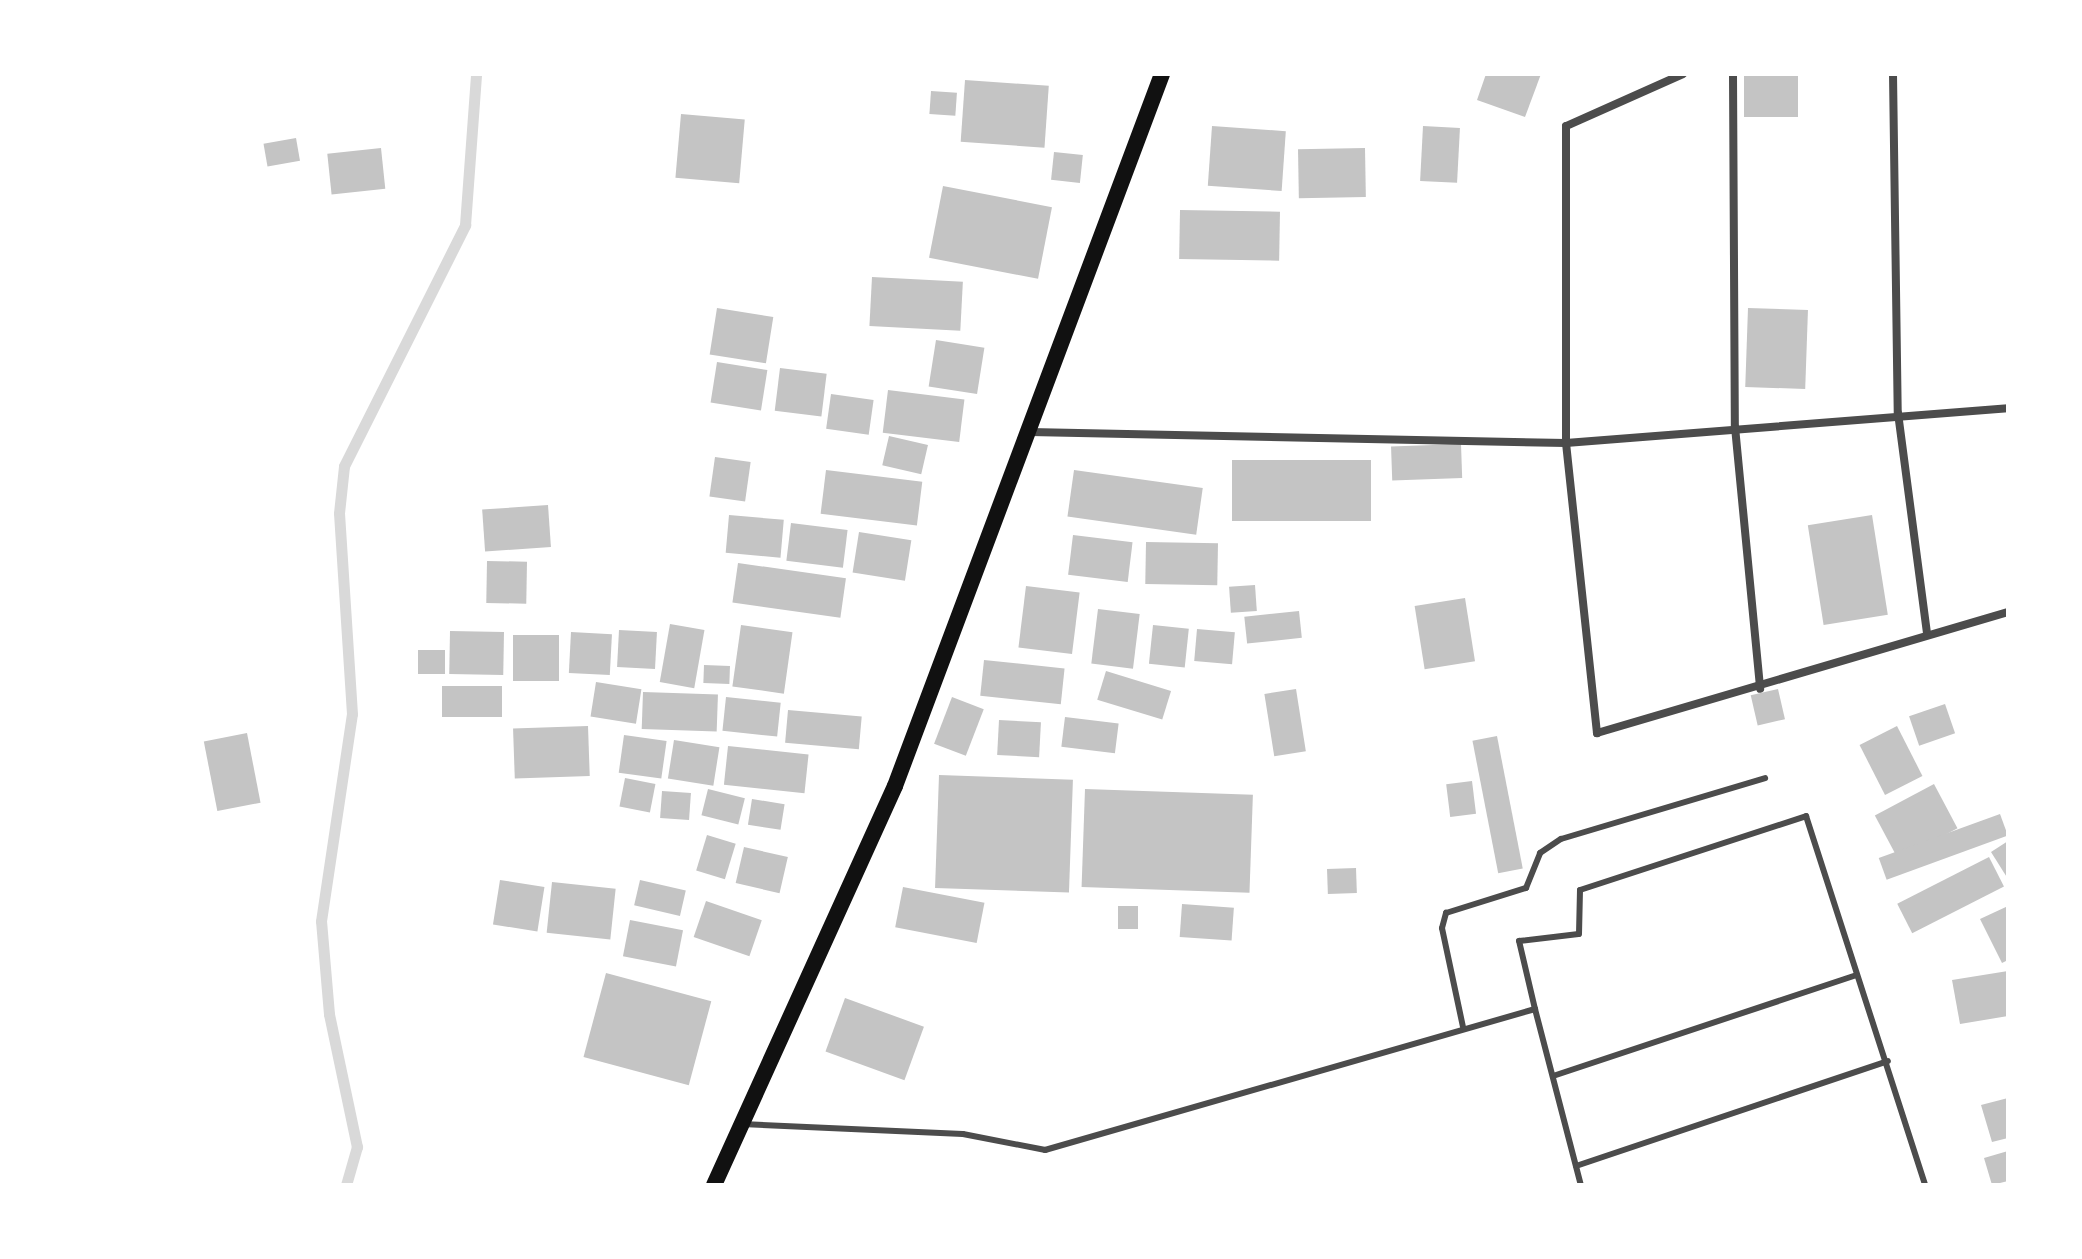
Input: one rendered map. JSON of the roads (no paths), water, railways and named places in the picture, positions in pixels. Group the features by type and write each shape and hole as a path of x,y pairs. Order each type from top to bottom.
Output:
{"main road":[{"path":"714,1185 739,1124 895,786 1162,74"}],"street":[{"path":"1683,74 1566,126 1566,443 1597,733 1760,689 1927,634 2008,612"},
{"path":"1733,74 1735,427 1760,689"},
{"path":"1893,74 1898,413 1927,634"},
{"path":"1030,432 1566,443 1898,413 2008,408"}],"lane":[{"path":"1463,1027 1442,928 1446,913 1526,888 1540,853 1561,839 1765,778"},
{"path":"1581,1185 1519,941 1579,934 1580,890 1806,816 1888,1061 1925,1185"},
{"path":"1553,1076 1857,975"},
{"path":"739,1124 963,1134 1045,1150 1463,1027 1535,1009"},
{"path":"1576,1166 1888,1061"}],"waterway":[{"path":"346,1185 357,1147 329,1014 321,921 352,714 339,513 344,466 465,225 476,74"}]}
